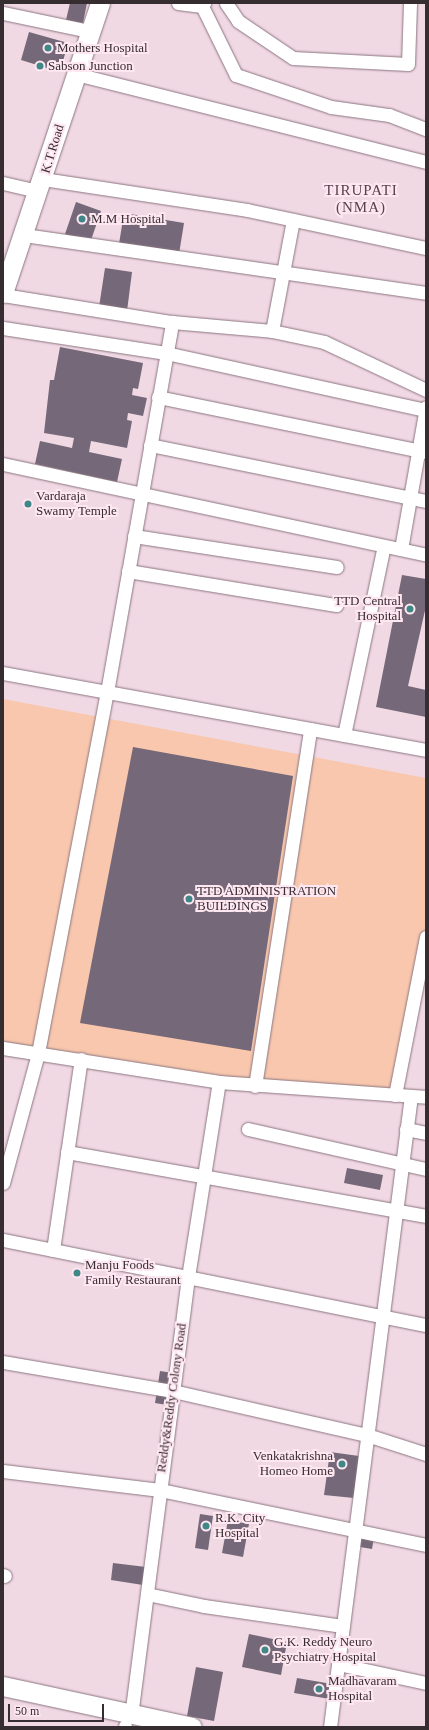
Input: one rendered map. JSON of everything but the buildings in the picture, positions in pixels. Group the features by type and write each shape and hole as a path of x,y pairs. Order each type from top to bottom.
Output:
{"main road":[{"name":"K.T.Road","path":"3,294 41,185 89,31 100,3"},
{"path":"3,1686 128,1724"},
{"path":"3,1699 128,1724 192,1727"}],"street":[{"path":"178,3 203,5 236,75 331,107 389,115 426,129"},
{"path":"226,3 238,21 292,58 408,64 410,3"},
{"path":"3,13 89,31"},
{"path":"76,74 426,162"},
{"path":"3,183 41,185 293,220 426,248"},
{"path":"272,331 293,220"},
{"path":"24,235 426,293"},
{"path":"3,294 172,322 272,331 324,342 426,390"},
{"path":"3,1183 38,1053 107,692 172,322"},
{"path":"3,328 166,353 426,409 422,451 410,498 401,549"},
{"path":"158,397 422,451"},
{"path":"150,445 426,501"},
{"path":"3,464 426,555"},
{"path":"134,536 337,567"},
{"path":"344,735 384,546"},
{"path":"128,571 336,606"},
{"path":"3,673 426,750"},
{"path":"255,1086 310,729"},
{"path":"395,1095 423,964 426,937"},
{"path":"3,1048 218,1082 255,1086 426,1097"},
{"path":"53,1250 81,1060"},
{"name":"Reddy&Reddy Colony Road","path":"128,1724 188,1277 218,1082"},
{"path":"330,1727 411,1096"},
{"path":"248,1129 426,1169"},
{"path":"406,1129 426,1133"},
{"path":"67,1152 396,1208 426,1216"},
{"path":"3,1240 426,1325"},
{"path":"3,1362 173,1391 368,1435 426,1454"},
{"path":"3,1471 160,1490 426,1545"},
{"path":"146,1594 212,1607 343,1626"},
{"path":"338,1664 426,1683"}],"shaded area":[{"path":"3,699 426,778 426,937 395,1095 255,1086 3,1042"}],"place":[{"name":"Mothers Hospital","path":"48,48"},
{"name":"Sabson Junction","path":"40,66"},
{"name":"M.M Hospital","path":"82,219"},
{"name":"Vardaraja Swamy Temple","path":"28,504"},
{"name":"TTD Central Hospital","path":"410,609"},
{"name":"TTD ADMINISTRATION BUILDINGS","path":"189,899"},
{"name":"Manju Foods Family Restaurant","path":"77,1273"},
{"name":"Venkatakrishna Homeo Home","path":"342,1464"},
{"name":"R.K. City Hospital","path":"206,1526"},
{"name":"G.K. Reddy Neuro Psychiatry Hospital","path":"265,1650"},
{"name":"Madhavaram Hospital","path":"319,1689"}],"district":[{"name":"TIRUPATI (NMA)","path":"361,198"}]}
